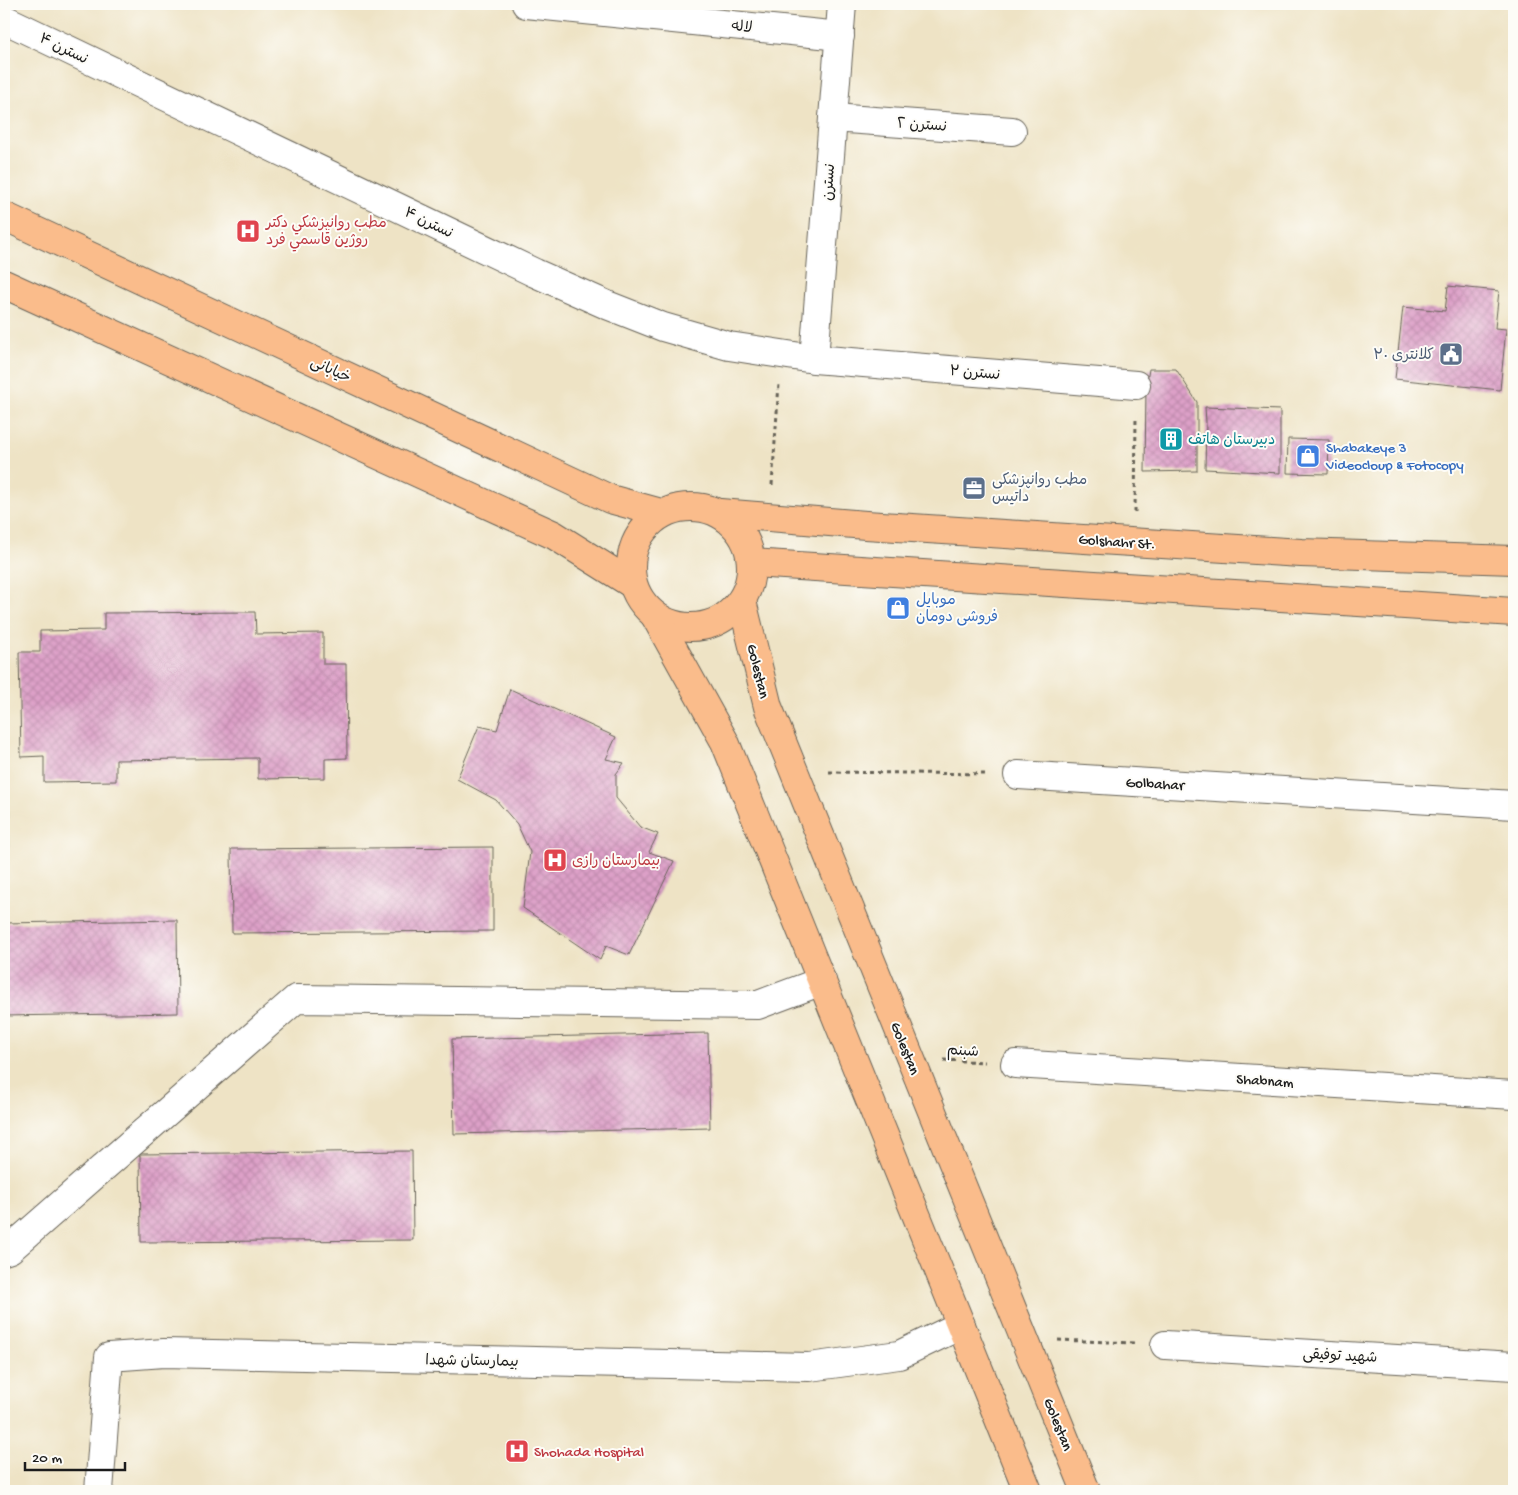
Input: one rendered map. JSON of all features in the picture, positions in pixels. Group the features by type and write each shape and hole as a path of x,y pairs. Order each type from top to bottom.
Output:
{"main road":[{"name":"خیابانی","path":"4,216 610,499 661,514"},
{"path":"4,284 554,535 632,584 655,616 725,742 1028,1491"},
{"path":"632,584 630,563 634,544 645,526 661,514 681,507 701,507 720,514 736,526 747,542 752,563 750,583 742,601 729,615 712,625 692,628 673,625 655,616"},
{"name":"Golshahr St.","path":"720,514 1301,553 1514,560"},
{"path":"752,563 1514,612"},
{"name":"Golestan","path":"742,601 768,707 1086,1491"}],"street":[{"name":"لاله","path":"527,4 840,36"},
{"name":"نسترن","path":"814,359 842,4"},
{"name":"نسترن ۴","path":"4,19 526,269 607,305 663,327 720,343 814,359"},
{"name":"نسترن ٢","path":"833,118 1012,131"},
{"name":"نسترن ٣","path":"814,359 1136,385"},
{"name":"Golbahar","path":"1018,775 1514,805"},
{"path":"4,1251 10,1249 296,999 758,1005 822,981"},
{"name":"Shabnam","path":"1015,1064 1514,1095"},
{"name":"بیمارستان شهدا","path":"99,1491 109,1358 164,1353 809,1367 899,1355 961,1325"},
{"name":"شهید توفیقی","path":"1165,1345 1514,1366"}],"path":[{"path":"770,517 781,354"},
{"path":"1134,542 1136,385"},
{"path":"794,772 1018,775"},
{"name":"شبنم","path":"910,1058 1015,1064"},
{"path":"1024,1339 1165,1345"}],"green space":[{"path":"4,730 8,847 4,849"}],"building":[{"name":"کلانتری ۲۰","path":"1448,286 1499,291 1495,328 1506,329 1500,390 1395,379 1403,307 1445,311"},
{"name":"دبیرستان هاتف","path":"1149,369 1176,369 1197,402 1197,471 1145,472 1146,387"},
{"path":"1205,407 1280,410 1280,473 1205,469"},
{"name":"Shabakeye 3 Videocloup & Fotocopy","path":"1288,439 1329,440 1328,474 1287,473"},
{"path":"255,612 256,634 323,633 323,664 346,664 347,758 325,759 325,778 258,779 258,758 116,760 116,781 44,782 44,756 21,757 19,652 40,652 40,631 104,630 104,613"},
{"path":"510,689 616,737 606,759 624,763 616,774 616,798 640,827 658,834 649,852 674,861 629,955 606,946 600,960 523,908 530,852 517,824 496,800 457,779 479,726 497,730"},
{"path":"493,847 493,931 232,933 231,849"},
{"path":"177,920 178,1013 4,1016 4,923"},
{"path":"708,1033 710,1128 454,1134 452,1039"},
{"path":"412,1151 413,1240 141,1242 140,1154"}],"place":[{"name":"مطب روانپزشكي دكتر روژين قاسمي فرد","path":"248,231"},
{"name":"کلانتری ۲۰","path":"1451,354"},
{"name":"دبیرستان هاتف","path":"1171,439"},
{"name":"Shabakeye 3 Videocloup & Fotocopy","path":"1308,456"},
{"name":"مطب روانپزشکی داتیس","path":"974,488"},
{"name":"موبایل فروشی دومان","path":"898,608"},
{"name":"بیمارستان رازی","path":"555,860"},
{"name":"Shohada Hospital","path":"517,1451"}]}
